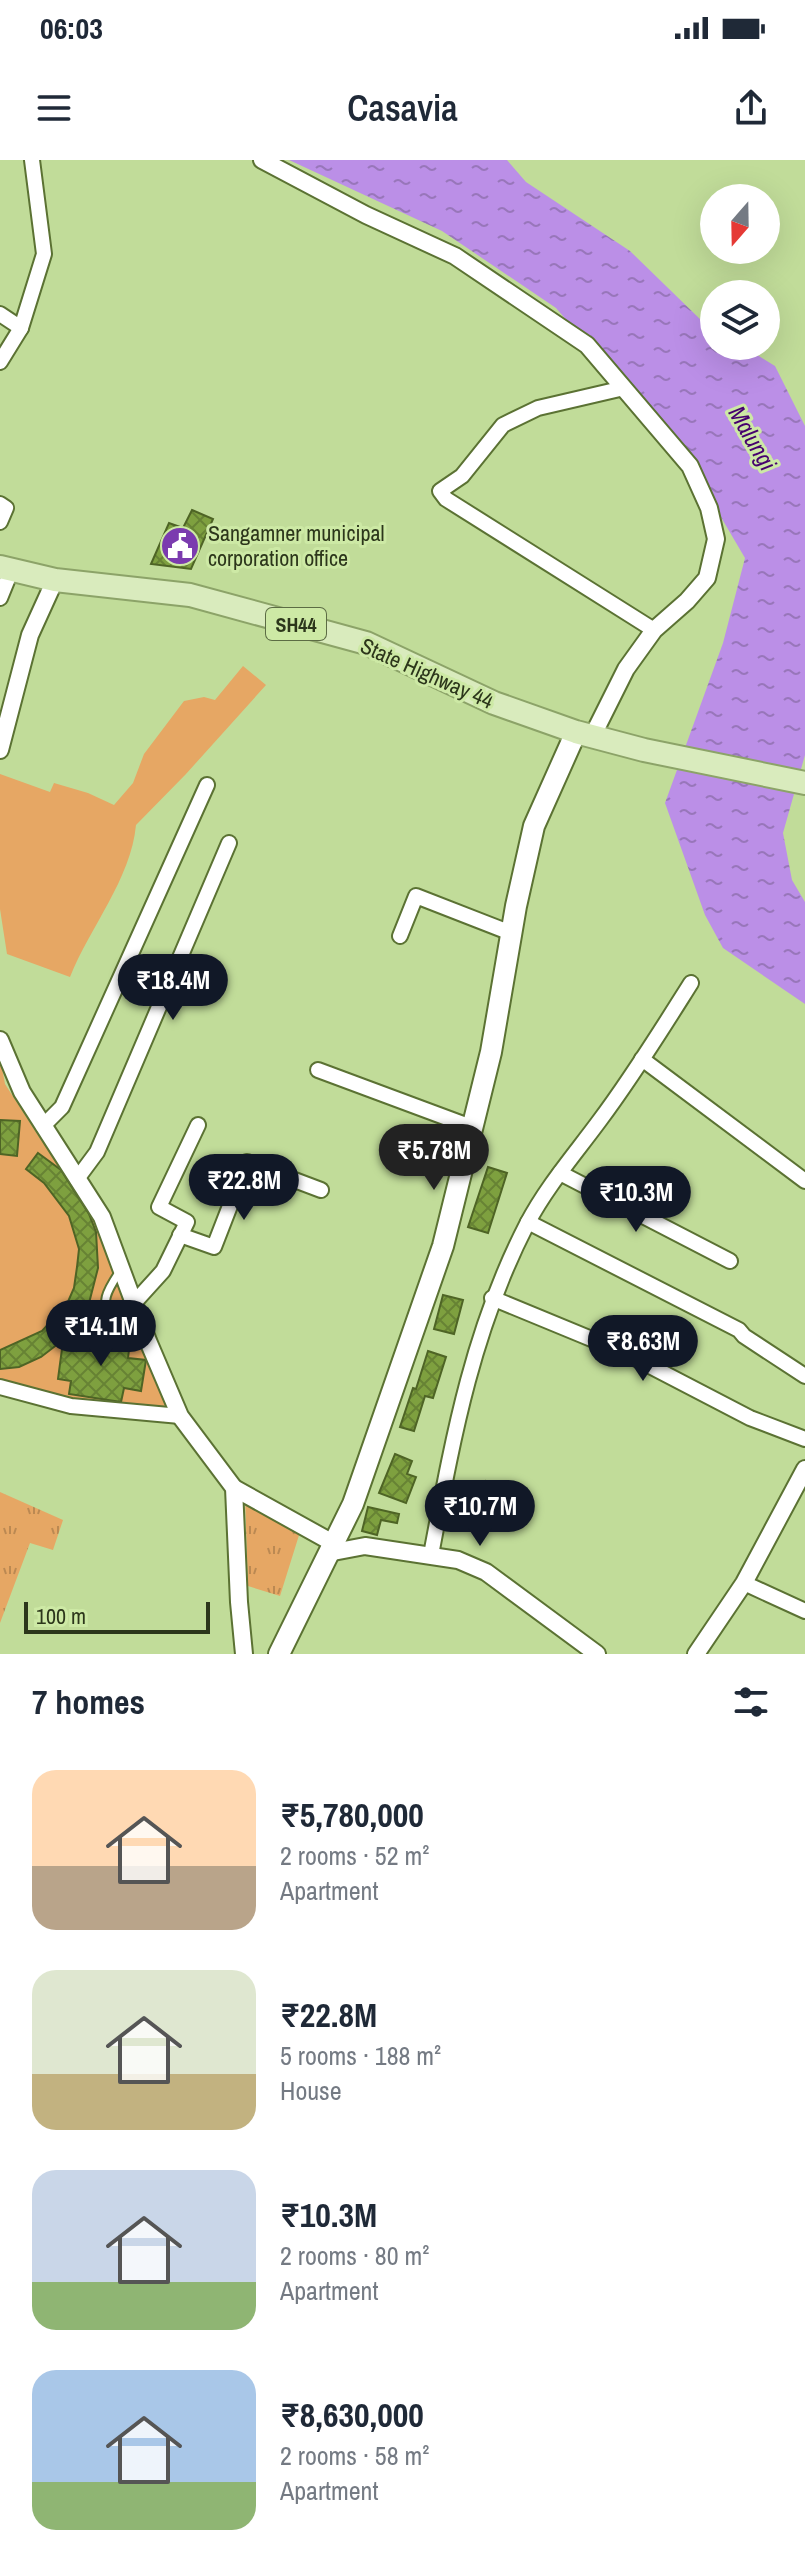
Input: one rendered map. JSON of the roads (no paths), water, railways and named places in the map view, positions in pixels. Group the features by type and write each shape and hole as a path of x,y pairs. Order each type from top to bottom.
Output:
{"main road":[{"name":"State Highway 44","path":"6,569 55,580 190,595 366,643 494,703 584,734 644,750 805,783"},
{"path":"279,1654 353,1504 443,1246 491,1052 511,933 534,826 584,734"}],"street":[{"path":"0,362 21,328 44,254 32,160"},
{"path":"262,160 366,215 455,256 587,345 690,466 709,508 716,539 707,578 687,601 654,630 584,734"},
{"path":"0,314 21,328"},
{"path":"624,388 538,408 503,425 462,476 440,491 446,499 654,630"},
{"path":"0,504 6,508 0,522"},
{"path":"0,598 6,569"},
{"path":"0,750 30,635 55,580"},
{"path":"43,1126 62,1107 207,785"},
{"path":"77,1179 97,1152 229,843"},
{"path":"400,936 416,896 511,933"},
{"path":"431,1555 454,1431 492,1298 528,1222 691,983"},
{"path":"0,1040 22,1092 102,1217 180,1416 234,1488 330,1548 365,1546 431,1555 458,1560 486,1572 597,1654"},
{"path":"642,1059 805,1181"},
{"path":"318,1070 474,1128"},
{"path":"134,1303 163,1271 187,1222 159,1207 198,1125"},
{"path":"180,1235 214,1247 247,1162 321,1190"},
{"path":"560,1173 730,1261"},
{"path":"528,1222 739,1330 805,1376"},
{"path":"492,1298 623,1352 750,1418 805,1439"},
{"path":"0,1387 71,1406 180,1416"},
{"path":"696,1654 744,1583 805,1469"},
{"path":"234,1488 244,1654"},
{"path":"744,1583 805,1611"}],"lane":[{"path":"111,1323 104,1302 110,1285 121,1269"}],"water":[{"name":"Malungi","path":"289,160 507,160 526,182 630,251 700,319 700,360 765,360 775,366 805,426 805,755 783,833 792,880 805,902 805,1004 723,948 705,915 665,803 723,643 745,558 685,456 556,308 442,231"}],"place":[{"name":"Sangamner municipal corporation office","path":"180,546"}]}
